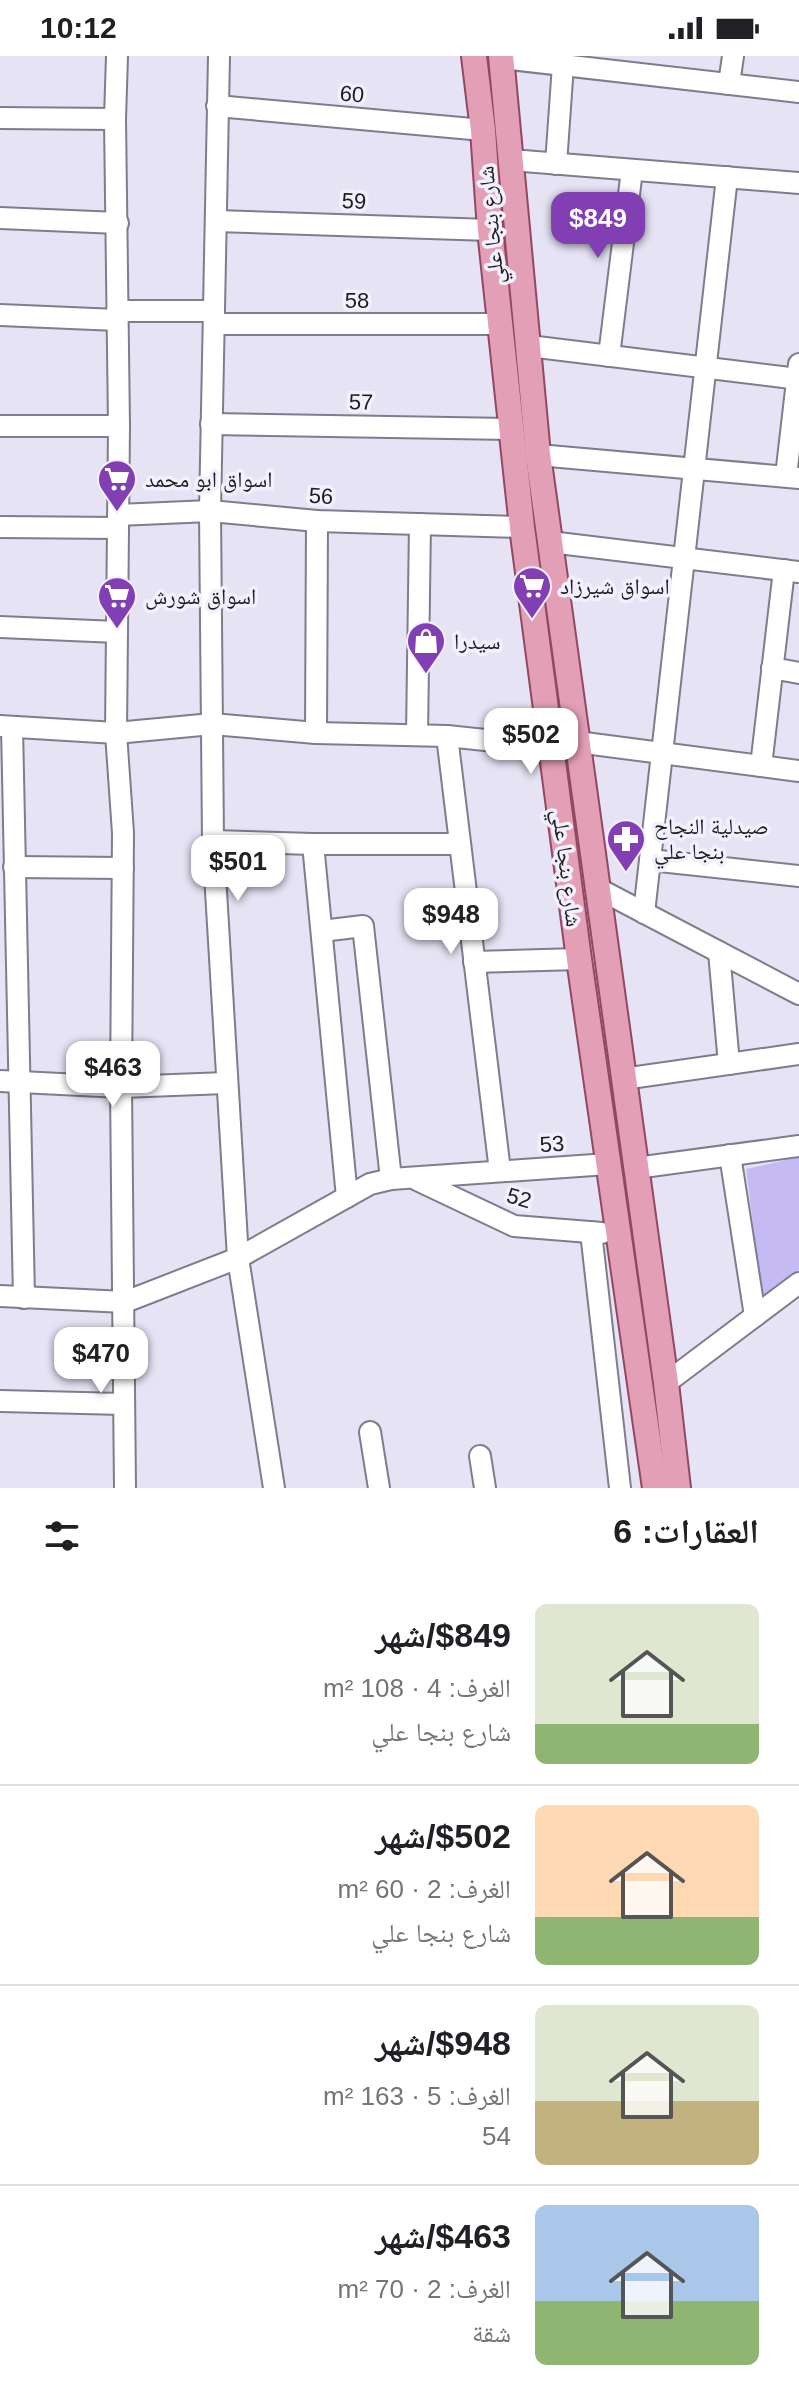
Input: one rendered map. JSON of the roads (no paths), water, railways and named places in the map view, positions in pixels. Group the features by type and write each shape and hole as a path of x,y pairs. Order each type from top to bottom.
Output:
{"main road":[{"name":"شارع بنجا علي","path":"474,56 510,429 608,1164 661,1447 678,1488"},
{"name":"شارع بنجا علي","path":"501,57 538,455 666,1383 655,1488"},
{"path":"543,687 569,683"}],"street":[{"path":"117,56 119,426 116,733 123,833 121,1087 125,1488"},
{"path":"219,56 210,511 213,841 238,1258 274,1488"},
{"path":"729,84 733,56"},
{"path":"501,57 563,65 618,64 729,84 799,92"},
{"path":"556,164 563,65"},
{"name":"60","path":"217,106 483,130"},
{"path":"0,118 115,119"},
{"path":"511,160 799,183"},
{"path":"609,356 632,170"},
{"path":"644,913 727,177"},
{"path":"0,218 118,223"},
{"name":"59","path":"216,221 490,230"},
{"name":"58","path":"0,315 500,324"},
{"path":"529,346 705,367 798,374 793,477 538,455"},
{"name":"57","path":"211,424 510,429"},
{"path":"0,426 119,426"},
{"name":"56","path":"0,527 118,521 210,511 317,521 522,527"},
{"path":"316,733 317,521"},
{"path":"417,735 420,524"},
{"path":"550,542 791,571 772,668 761,766"},
{"path":"0,627 117,632"},
{"path":"772,668 799,673"},
{"path":"24,1298 9,1081 14,867 6,726 116,733 212,724 316,733 447,736 551,747"},
{"path":"447,736 500,1171"},
{"path":"577,742 799,771"},
{"path":"213,841 460,844"},
{"path":"313,844 347,1197"},
{"path":"650,860 799,876"},
{"path":"14,867 123,868"},
{"path":"597,888 799,994"},
{"path":"0,1296 125,1302 238,1258 370,1184 391,1179 363,926 322,931"},
{"path":"719,952 729,1064"},
{"path":"474,962 579,959"},
{"path":"623,1079 799,1054"},
{"path":"9,1081 121,1087 226,1083"},
{"path":"636,1168 799,1146"},
{"path":"730,1155 755,1316"},
{"name":"53","path":"391,1179 608,1164"},
{"name":"52","path":"413,1179 514,1226 619,1231"},
{"path":"591,1232 620,1488"},
{"path":"666,1383 799,1283"},
{"path":"0,1401 123,1404"},
{"path":"370,1432 379,1488"},
{"path":"480,1456 485,1488"}],"place":[{"name":"اسواق ابو محمد","path":"117,513"},
{"name":"اسواق شيرزاد","path":"532,620"},
{"name":"اسواق شورش","path":"117,630"},
{"name":"سيدرا","path":"426,675"},
{"name":"صيدلية النجاح بنجا علي","path":"626,873"}]}
